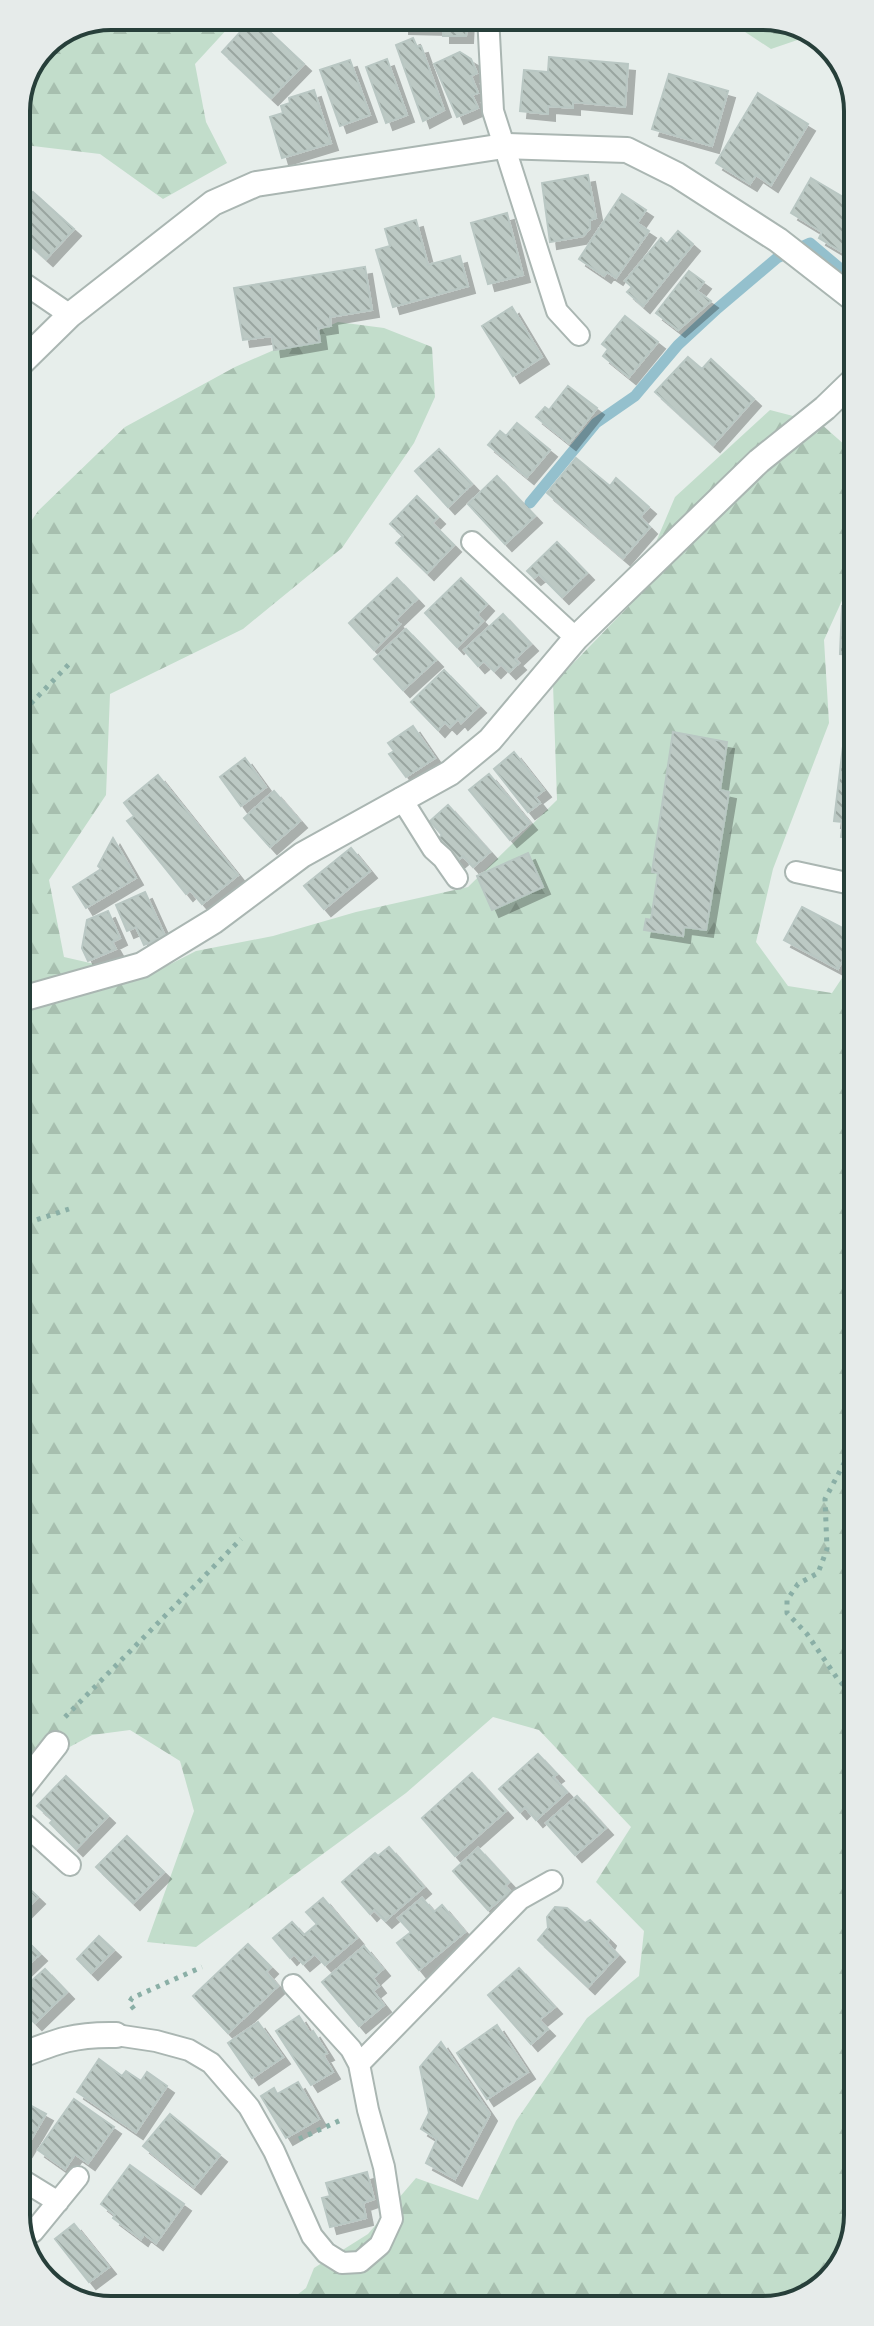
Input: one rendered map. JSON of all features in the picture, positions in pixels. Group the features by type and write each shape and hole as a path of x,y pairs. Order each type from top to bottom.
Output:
{"street":[{"path":"30,354 70,315 213,203 256,184 504,146 627,150 677,175 778,240 844,291"},
{"path":"30,997 142,965 214,921 302,855 450,773 490,740 576,638 759,461 844,390"},
{"path":"30,1777 56,1744"},
{"path":"30,2052 84,2034 116,2035"}],"lane":[{"path":"489,30 493,111 557,311 579,335"},
{"path":"30,288 70,315"},
{"path":"472,542 576,638"},
{"path":"401,798 433,849 457,878"},
{"path":"796,872 844,882"},
{"path":"30,1829 70,1865"},
{"path":"359,2064 520,1899 552,1881"},
{"path":"116,2035 178,2047 211,2063 249,2107 274,2151 312,2236 326,2253 342,2263 360,2262 380,2245 392,2219 384,2167 359,2064 351,2049 293,1985"},
{"path":"33,2232 78,2177"},
{"path":"30,2185 58,2202"}],"path":[{"path":"30,705 72,661"},
{"path":"30,1222 69,1209"},
{"path":"844,1463 825,1499 827,1549 818,1573 798,1584 787,1600 787,1613 807,1634 844,1686"},
{"path":"56,1744 58,1724 241,1539"},
{"path":"147,2012 132,2008 129,2003 132,1998 202,1967"},
{"path":"274,2151 368,2110"}],"green space":[{"path":"111,30 226,30 195,64 206,122 227,163 163,199 100,154 30,146 33,90 38,75 58,50 80,36"},
{"path":"742,30 768,30 800,39 771,49"},
{"path":"338,322 384,328 432,347 435,397 414,443 342,548 243,629 110,694 106,795 49,880 64,957 147,976 196,951 273,936 356,912 468,887 557,800 553,684 629,606 675,497 770,410 820,423 844,444 844,596 824,640 829,723 773,869 756,942 788,986 832,993 844,975 844,2215 840,2241 827,2264 808,2282 784,2293 763,2296 296,2296 306,2288 314,2268 368,2234 416,2178 478,2200 516,2121 587,2018 639,1976 644,1931 596,1882 631,1827 539,1730 493,1717 406,1793 196,1947 147,1942 194,1811 180,1761 130,1730 92,1735 30,1768 30,523 38,511 125,427 235,367"}],"building":[{"path":"242,30 268,30 304,64 271,98 222,52"},
{"path":"443,30 466,30 466,36 443,36"},
{"path":"413,38 417,47 421,46 444,110 423,121 396,45"},
{"path":"460,52 471,59 477,73 471,76 478,93 472,95 478,108 457,117 434,64"},
{"path":"549,57 628,64 625,107 573,102 573,108 548,106 548,114 520,111 524,70 548,72"},
{"path":"387,59 407,115 386,123 366,67"},
{"path":"350,60 370,115 340,126 320,70"},
{"path":"669,74 728,91 712,146 652,129"},
{"path":"314,90 331,143 282,158 270,117 283,113 281,106 290,103 289,98"},
{"path":"758,93 808,124 771,185 756,175 750,184 716,163"},
{"path":"588,175 596,218 590,220 590,228 583,236 550,242 542,183"},
{"path":"811,178 844,198 844,253 819,238 822,232 791,213"},
{"path":"33,192 74,229 46,259 30,245 30,195"},
{"path":"622,194 646,210 637,223 649,231 616,278 607,272 604,276 579,259"},
{"path":"507,213 523,275 488,284 471,223"},
{"path":"416,220 428,265 460,256 468,286 393,307 376,250 390,246 385,229"},
{"path":"678,231 693,244 643,306 627,292 632,287 625,281 661,238 667,244"},
{"path":"365,267 372,310 330,317 331,326 318,328 320,342 274,350 272,336 243,340 234,288"},
{"path":"689,271 704,282 697,291 711,301 678,330 656,313"},
{"path":"512,307 542,357 513,376 482,326"},
{"path":"625,316 658,342 629,377 603,356 608,349 602,344"},
{"path":"688,357 702,369 711,359 754,399 713,445 655,392"},
{"path":"568,386 597,408 569,443 536,417 545,407 549,410"},
{"path":"517,423 550,450 527,477 488,445 500,431 506,436"},
{"path":"439,449 472,484 448,507 415,471"},
{"path":"576,458 610,486 616,478 649,507 640,517 650,527 623,558 547,493"},
{"path":"497,476 535,516 505,544 468,504"},
{"path":"417,496 438,517 432,523 454,545 427,573 396,543 403,536 390,524"},
{"path":"557,542 587,573 562,597 539,574 534,578 527,571"},
{"path":"397,578 417,599 395,620 400,624 374,650 349,623"},
{"path":"461,578 487,604 477,615 483,621 457,647 425,613"},
{"path":"842,606 844,606 844,654 840,654"},
{"path":"503,614 531,644 515,659 519,663 509,672 501,664 494,671 484,661 478,666 464,650"},
{"path":"406,629 436,660 403,690 374,659"},
{"path":"444,670 479,706 461,723 458,719 450,727 445,722 438,730 411,702"},
{"path":"413,726 435,758 406,777 389,754 394,751 388,743"},
{"path":"673,732 727,742 720,790 729,792 706,930 684,927 683,936 644,930 646,919 651,920 658,873 652,872"},
{"path":"844,746 844,837 841,837 843,822 834,821"},
{"path":"514,752 544,790 535,797 540,803 528,812 494,769"},
{"path":"245,758 266,787 241,806 220,777"},
{"path":"489,774 530,823 510,840 469,790"},
{"path":"158,775 238,875 202,904 190,890 186,894 127,821 134,816 124,803"},
{"path":"274,791 300,821 270,847 244,818"},
{"path":"448,805 490,852 473,867 463,856 456,862 436,840 442,835 430,821"},
{"path":"113,838 136,878 86,908 73,887 101,869 98,866"},
{"path":"351,848 370,871 324,909 304,886"},
{"path":"528,853 543,887 492,910 477,876"},
{"path":"145,892 165,936 144,945 136,927 127,931 116,905"},
{"path":"802,907 844,929 844,958 838,969 784,940"},
{"path":"108,911 120,938 112,942 116,949 88,961 82,948 87,920"},
{"path":"538,1754 557,1774 553,1777 567,1792 536,1820 525,1807 520,1812 499,1789"},
{"path":"472,1773 506,1811 455,1856 422,1818"},
{"path":"66,1776 108,1816 76,1849 50,1823 53,1820 37,1806"},
{"path":"577,1796 606,1828 575,1855 546,1823"},
{"path":"127,1836 164,1872 133,1903 96,1867"},
{"path":"389,1847 424,1887 385,1921 374,1910 370,1914 342,1882 375,1853 378,1856"},
{"path":"478,1848 509,1882 505,1886 510,1891 488,1910 453,1871"},
{"path":"30,1889 38,1897 30,1905"},
{"path":"323,1898 357,1938 325,1965 315,1954 303,1964 294,1954 290,1958 273,1938 292,1922 304,1935 317,1924 306,1912"},
{"path":"422,1898 434,1912 442,1905 465,1932 419,1970 397,1943 411,1932 398,1918"},
{"path":"555,1907 567,1908 585,1923 590,1920 609,1939 607,1943 618,1955 588,1987 538,1940 548,1928 547,1917"},
{"path":"99,1936 114,1950 91,1973 77,1959"},
{"path":"30,1944 40,1954 30,1964"},
{"path":"248,1944 271,1967 266,1972 278,1986 228,2033 193,1996"},
{"path":"364,1946 383,1969 373,1978 379,1986 373,1991 384,2005 359,2026 322,1982"},
{"path":"519,1968 555,2007 539,2020 548,2029 531,2044 488,1995"},
{"path":"45,1969 67,1992 35,2023 30,2018 30,1982"},
{"path":"299,2016 327,2053 323,2055 333,2072 311,2085 276,2031"},
{"path":"258,2022 283,2057 252,2078 228,2043"},
{"path":"497,2025 528,2072 487,2099 457,2053"},
{"path":"441,2042 490,2114 455,2179 426,2163 437,2139 421,2129 429,2113 420,2067"},
{"path":"99,2059 122,2076 126,2071 141,2081 147,2072 167,2086 136,2132 77,2092"},
{"path":"298,2082 319,2119 286,2138 261,2096 274,2088 277,2094"},
{"path":"74,2099 114,2127 88,2163 75,2154 65,2169 38,2150"},
{"path":"30,2105 46,2114 30,2141"},
{"path":"170,2114 220,2155 194,2187 143,2146"},
{"path":"130,2165 184,2204 156,2243 144,2234 141,2239 113,2218 115,2215 101,2204"},
{"path":"367,2172 374,2199 363,2203 366,2218 330,2227 322,2198 330,2196 326,2183"},
{"path":"74,2224 109,2267 89,2282 55,2239"}],"waterway":[{"path":"530,503 596,423 635,396 678,345 777,258 810,243 844,272"}]}
